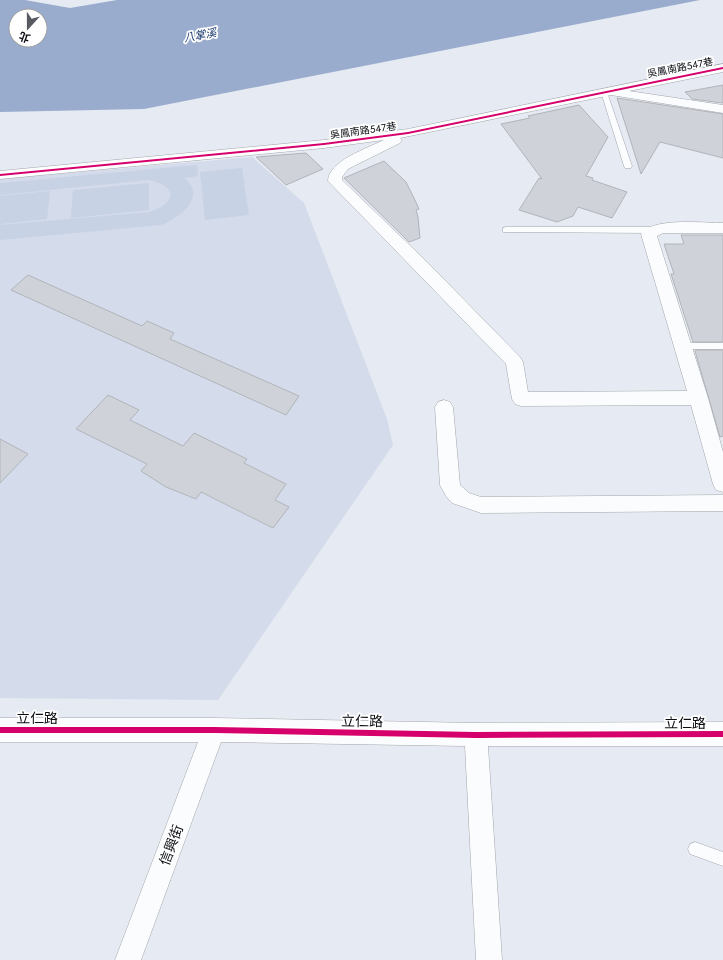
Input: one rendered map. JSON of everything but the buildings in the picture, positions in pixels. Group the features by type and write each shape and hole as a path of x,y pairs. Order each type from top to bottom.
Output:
{"street":[{"name":"吳鳳南路547巷","path":"0,175 324,144 408,133 723,68"},
{"name":"吳鳳南路547巷","path":"604,92 723,109"},
{"path":"408,133 343,166 335,176 335,181 422,266 514,362 521,399 699,398"},
{"path":"723,228 663,228 654,230 649,234 699,398 723,484"},
{"path":"444,407 450,485 453,494 465,501 481,505 723,503"},
{"name":"立仁路","path":"0,730 214,730 476,735 723,734"},
{"name":"信興街","path":"128,960 214,730"},
{"path":"476,735 489,960"}],"lane":[{"path":"604,92 628,166"},
{"path":"506,230 654,230"},
{"path":"683,346 723,346"},
{"path":"695,849 723,859"}],"shaded area":[{"path":"252,157 304,203 387,419 393,445 218,700 0,698 0,179"},
{"path":"197,165 198,176 184,178 191,185 193,192 192,199 188,206 176,217 161,225 0,240 0,225 149,212 158,209 165,204 169,200 170,195 165,186 149,180 0,195 0,183"},
{"path":"242,168 249,215 205,220 200,172"},
{"path":"149,183 149,210 71,218 73,190"},
{"path":"50,191 47,219 0,224 0,196"}],"water":[{"name":"八掌溪","path":"0,0 25,0 70,8 117,0 700,0 144,109 0,112"}],"cycle path":[{"path":"0,175 324,144 408,133 723,68"},
{"path":"0,730 214,730 476,735 723,734"}]}
